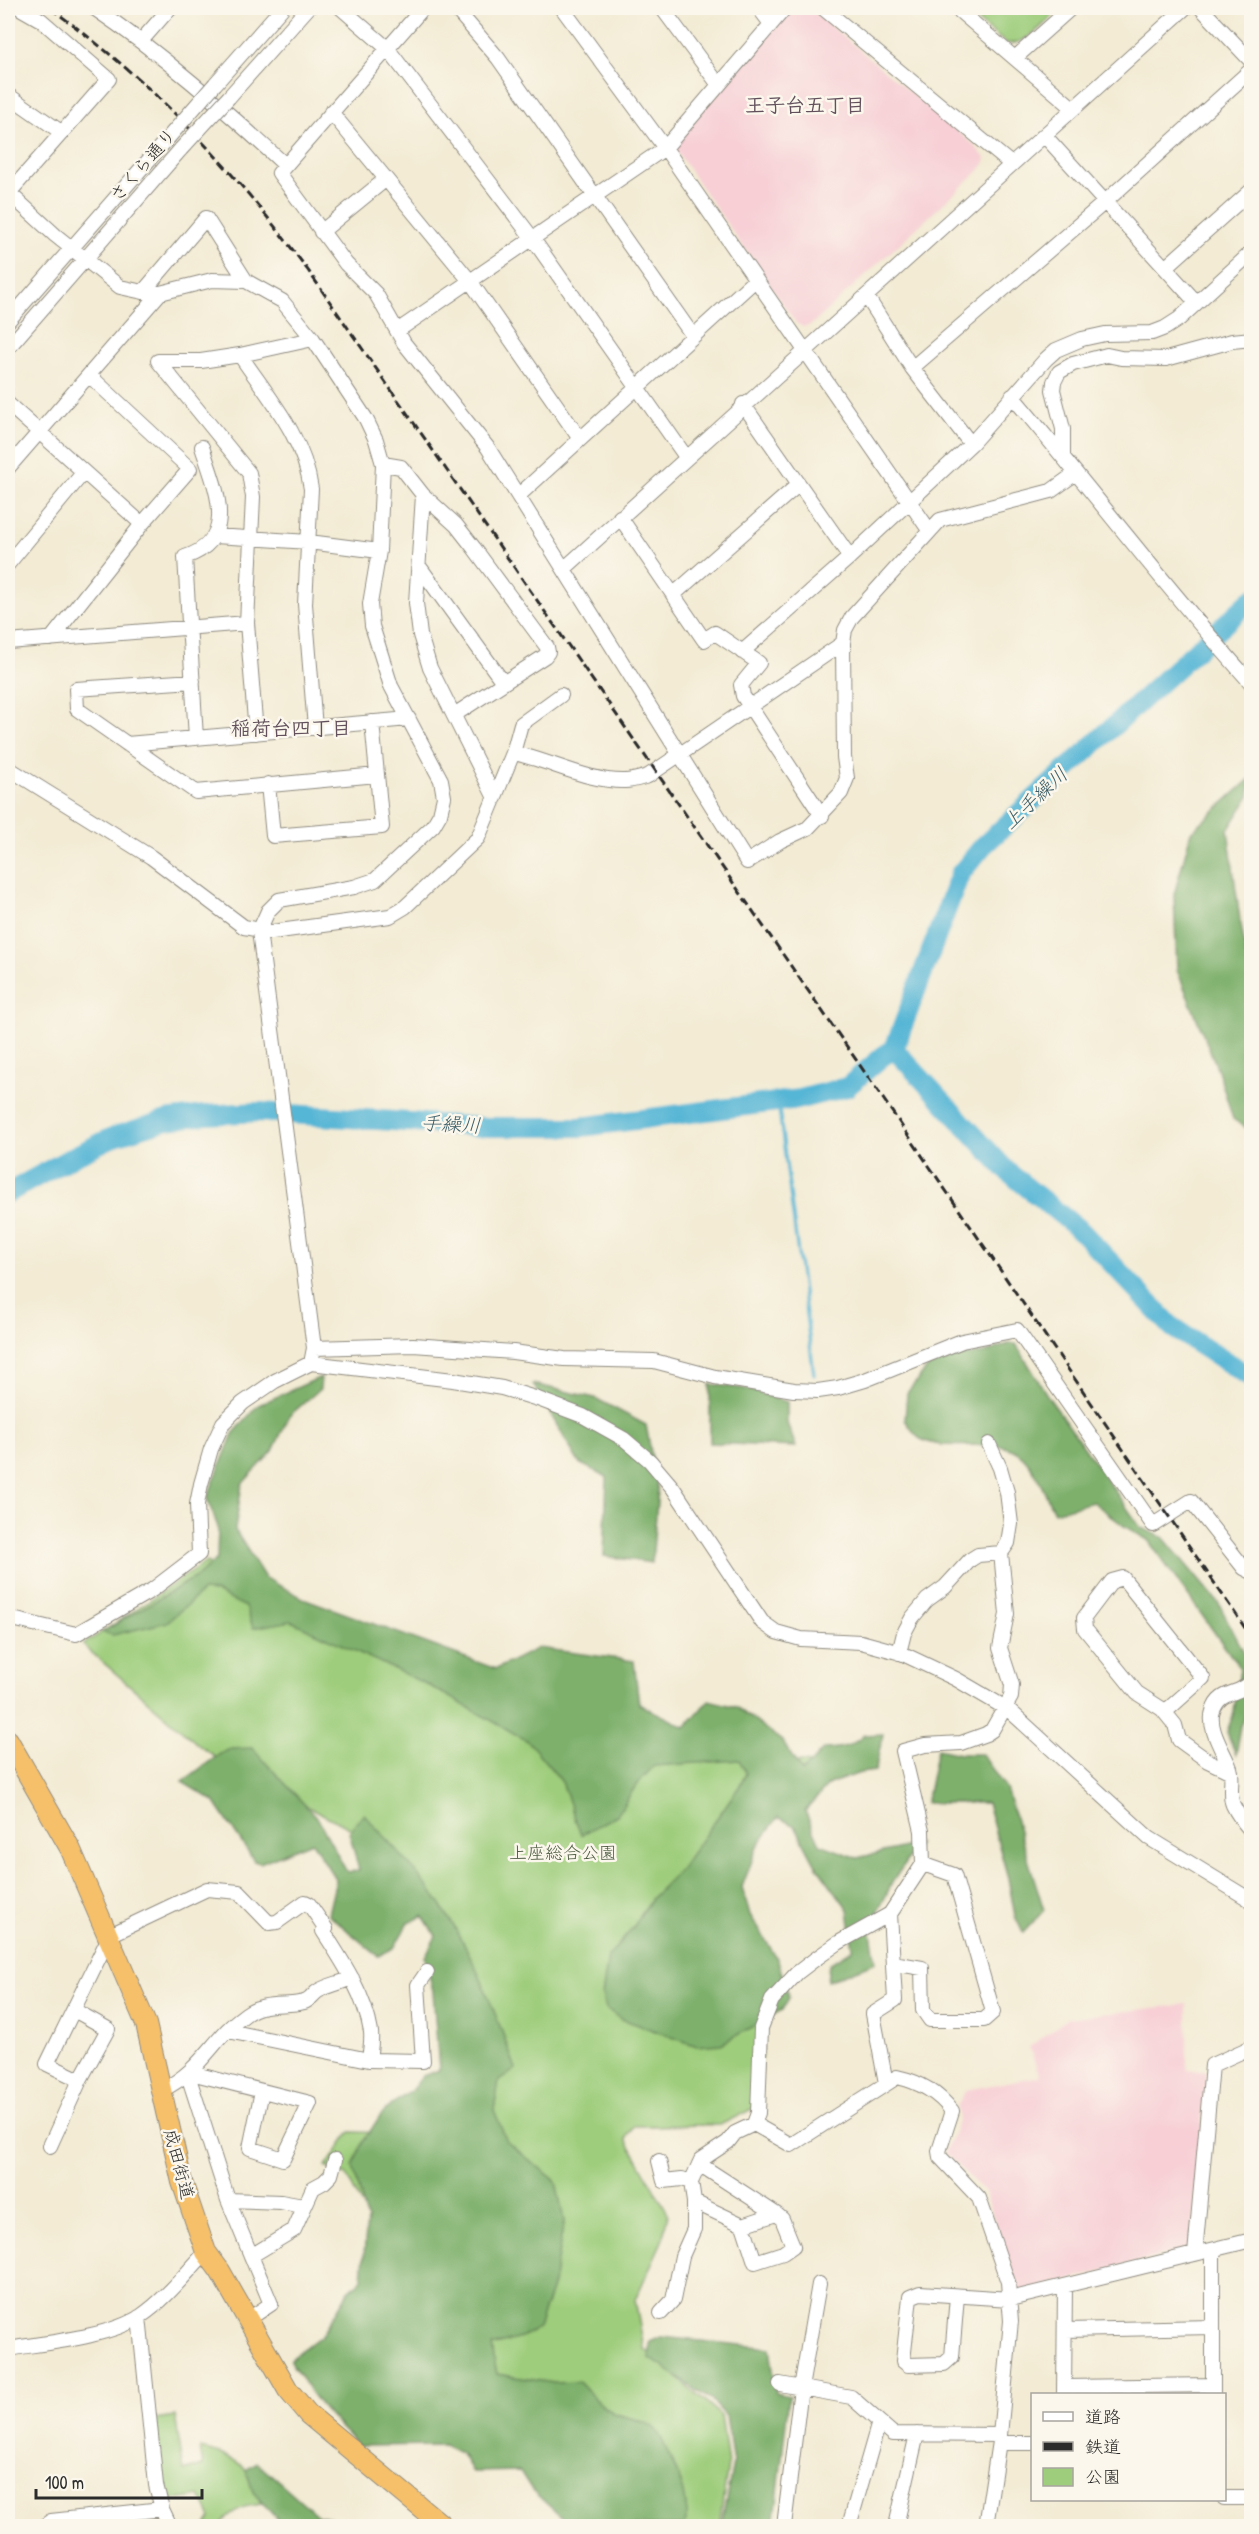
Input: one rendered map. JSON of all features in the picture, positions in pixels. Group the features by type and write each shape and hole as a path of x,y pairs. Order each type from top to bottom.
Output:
{"highway":[{"name":"成田街道","path":"8,1740 70,1848 110,1935 146,2024 182,2182 206,2252 220,2271 288,2390 309,2414 443,2526"}],"street":[{"path":"20,8 41,20 109,78 8,193 71,249 120,286 143,292 160,293 212,280 246,281 282,301 313,339 366,419 376,440 383,464 379,552 370,604 372,626 391,686 441,780 444,797 440,814 433,826 375,880 354,887 279,900 268,911 259,931 314,1348 311,1364"},
{"path":"94,8 142,40 215,100 284,164"},
{"path":"142,40 170,8"},
{"name":"さくら通り","path":"8,321 282,8"},
{"name":"さくら通り","path":"8,348 181,149 308,8"},
{"path":"341,8 387,48 532,239 686,457"},
{"path":"423,8 284,164 279,173 346,264 376,294 404,343 478,435 564,568 747,862 780,841 808,828 822,816 841,793 848,778 844,757 843,643 845,630 852,617 929,530 946,516 1051,491 1076,473"},
{"path":"455,8 498,58 693,336"},
{"path":"562,8 664,148 929,530"},
{"path":"662,8 719,85"},
{"path":"759,8 771,24"},
{"path":"397,331 664,148 785,8"},
{"path":"823,8 1011,164"},
{"path":"956,8 1074,108"},
{"path":"1015,58 1071,8"},
{"path":"564,568 743,404 867,297 1185,8"},
{"path":"1201,8 1251,62"},
{"path":"912,368 1106,201 1251,69"},
{"path":"8,95 61,132"},
{"path":"332,112 470,281 580,439"},
{"path":"1044,135 1196,302"},
{"path":"321,232 386,179"},
{"path":"1165,268 1251,190"},
{"path":"143,292 206,219 246,281"},
{"path":"742,652 850,557 971,444 1056,350 1082,339 1105,334 1152,333 1179,319 1251,252"},
{"path":"518,496 754,280"},
{"path":"8,468 160,293"},
{"path":"867,297 912,368 971,444"},
{"path":"256,733 247,623 253,497 249,473 158,361 201,361 313,339"},
{"path":"1063,456 1064,429 1053,390 1059,372 1072,364 1107,355 1121,358 1166,359 1225,342 1251,339"},
{"path":"240,355 298,441 309,472 311,489 305,604 315,728"},
{"path":"51,639 142,524 190,469 90,376"},
{"path":"1012,396 1197,624 1251,684"},
{"path":"8,404 142,524"},
{"path":"743,404 850,557"},
{"path":"196,738 185,557 201,552 215,536 221,502 202,447"},
{"path":"383,464 401,467 423,495 456,525 547,647 548,652 545,656 454,715"},
{"path":"8,564 83,472"},
{"path":"673,595 799,484"},
{"path":"423,495 416,603 420,635 430,668 495,798"},
{"path":"620,517 704,640 715,633 759,663 741,685 743,696 822,816"},
{"path":"215,536 309,542 379,552"},
{"path":"419,566 503,682"},
{"path":"8,642 247,623"},
{"path":"513,753 537,758 564,769 627,781 648,776 843,643"},
{"path":"193,681 76,689 78,709 196,792 376,775"},
{"path":"8,768 151,857 244,927 272,932 390,916 405,908 478,838 513,753 521,724 561,695"},
{"path":"127,744 409,719"},
{"path":"268,784 273,836 381,827 372,722"},
{"path":"314,1348 413,1345 513,1352 564,1359 654,1361 715,1377 794,1390 818,1390 838,1388 865,1380 962,1341 1017,1330 1153,1525 1191,1501 1244,1568 1251,1572"},
{"path":"8,1618 76,1634 152,1590 199,1554 197,1504 212,1449 223,1423 243,1403 275,1381 311,1364 502,1388 583,1416 624,1439 650,1461 673,1488 762,1622 776,1632 801,1639 861,1642 899,1653 956,1678 1006,1708 1149,1838 1251,1901"},
{"path":"661,2313 673,2300 682,2256 694,2229 691,2182 699,2164 710,2153 728,2142 735,2133 754,2124 758,2113 761,2028 772,2000 790,1979 813,1960 890,1914 923,1864 922,1832 903,1751 925,1745 961,1743 986,1734 992,1730 1011,1697 1012,1685 1000,1648 1007,1614 1001,1553 1008,1543 1011,1524 1007,1492 1000,1468 989,1444"},
{"path":"899,1653 904,1633 912,1618 927,1600 945,1587 970,1560 978,1555 1001,1553"},
{"path":"1165,1712 1203,1678 1123,1578 1112,1581 1084,1618 1085,1629 1137,1693 1165,1712 1174,1725 1179,1740 1208,1761 1231,1772"},
{"path":"1251,1681 1246,1687 1226,1693 1213,1711 1211,1721 1231,1772 1231,1798 1234,1808 1251,1832"},
{"path":"893,1963 922,1968 923,2010 930,2020 984,2020 993,2012 954,1875 923,1864"},
{"path":"80,2080 47,2064 110,1935 207,1889 239,1892 270,1923 276,1922 305,1902 326,1929 323,1931 352,1978 371,2033 369,2060"},
{"path":"886,2083 873,2014 895,2000 890,1914"},
{"path":"228,2031 369,2060 423,2061 418,1985 427,1972"},
{"path":"162,2090 190,2074 228,2031 248,2013 265,2006 306,2002 317,1991 352,1978"},
{"path":"50,2146 80,2080 108,2029 74,2010"},
{"path":"1196,2254 1212,2065 1251,2047"},
{"path":"190,2074 262,2091 310,2103 283,2159 250,2148 262,2091"},
{"path":"190,2074 228,2200 271,2304 247,2320"},
{"path":"754,2124 791,2145 897,2078 913,2080 932,2090 952,2111 939,2151 940,2157 979,2198 1008,2282 1010,2299 1011,2321 1000,2439 986,2526"},
{"path":"251,2256 294,2230 313,2188 331,2175 335,2160"},
{"path":"659,2161 664,2181 682,2179 691,2182"},
{"path":"699,2164 782,2219 793,2246 783,2253 755,2262 743,2225"},
{"path":"228,2200 281,2202 303,2206"},
{"path":"694,2202 743,2225 776,2214"},
{"path":"957,2296 952,2357 944,2364 908,2365 903,2361 910,2297 920,2293 1010,2299 1251,2240"},
{"path":"1065,2286 1064,2391 1213,2390 1213,2250"},
{"path":"8,2349 88,2335 139,2317 157,2303 206,2252"},
{"path":"784,2526 801,2388 819,2284"},
{"path":"139,2317 156,2485 162,2510 170,2526"},
{"path":"1065,2330 1213,2327"},
{"path":"780,2385 851,2397 893,2434 1000,2439 1031,2443"},
{"path":"849,2526 879,2422"},
{"path":"896,2526 917,2434"},
{"path":"1226,2498 1251,2498"},
{"path":"44,2526 51,2521 121,2519 162,2510"}],"shaded area":[{"path":"792,8 809,8 974,145 986,159 982,168 811,325 803,327 796,323 675,149 679,134"},
{"path":"1187,2004 1187,2069 1207,2072 1191,2248 1019,2293 985,2192 945,2153 959,2120 957,2107 966,2090 1040,2076 1029,2047 1069,2018"}],"green space":[{"path":"962,8 1061,8 1036,32 1021,41 1006,43"},
{"path":"1251,778 1249,797 1228,830 1251,982 1251,1131 1233,1119 1218,1070 1177,970 1174,895 1191,832"},
{"path":"1008,1344 1016,1344 1047,1395 1141,1528 1163,1537 1219,1604 1251,1666 1251,1705 1241,1726 1236,1755 1227,1732 1234,1712 1240,1668 1148,1540 1124,1526 1093,1502 1054,1512 1032,1468 1022,1456 1012,1449 987,1445 931,1443 919,1438 905,1420 907,1393 928,1367 961,1356 985,1353"},
{"path":"321,1377 320,1389 289,1416 273,1451 242,1484 235,1530 265,1578 303,1598 496,1669 538,1648 634,1661 639,1704 685,1727 709,1700 736,1707 782,1741 802,1772 824,1749 845,1746 864,1735 883,1734 875,1771 860,1773 829,1784 805,1811 820,1844 857,1858 918,1844 893,1881 870,1928 876,1962 827,1981 829,1964 853,1949 848,1909 816,1865 795,1826 778,1817 757,1847 742,1887 750,1915 778,1960 789,1998 782,2010 721,2044 697,2046 619,2018 606,2008 602,1996 608,1957 632,1929 652,1898 680,1870 741,1784 746,1773 739,1760 654,1766 637,1784 617,1815 581,1835 562,1782 528,1741 426,1684 291,1621 253,1628 246,1607 215,1592 203,1591 167,1622 113,1635 102,1632 199,1575 217,1559 218,1527 207,1498 233,1434 258,1405"},
{"path":"533,1384 595,1398 646,1425 658,1490 652,1563 604,1556 607,1477 579,1463"},
{"path":"710,1384 747,1389 787,1402 787,1423 796,1447 710,1443"},
{"name":"上座総合公園","path":"206,1562 498,1703 656,1741 737,1718 782,1741 795,1762 811,1763 744,1841 707,1889 766,2010 756,2107 720,2125 634,2126 626,2139 668,2213 662,2241 635,2300 644,2348 721,2416 728,2465 719,2526 659,2526 302,2379 293,2366 357,2311 402,2199 361,2204 347,2176 326,2167 350,2132 397,2133 489,2080 435,1919 375,1841 233,1768 201,1747 83,1645"},
{"path":"252,1748 318,1819 347,1872 359,1870 349,1832 364,1814 428,1887 461,1938 482,1981 516,2069 499,2081 494,2110 507,2142 556,2181 564,2221 553,2284 538,2328 517,2339 492,2346 497,2374 554,2383 579,2382 609,2410 643,2421 655,2429 674,2465 685,2496 686,2517 683,2526 571,2526 532,2490 520,2471 473,2472 462,2454 444,2445 359,2446 321,2406 290,2359 322,2335 348,2292 362,2279 367,2219 353,2167 361,2145 380,2116 392,2104 410,2092 423,2076 439,2070 433,1991 425,1957 436,1936 423,1916 408,1923 394,1948 378,1956 328,1914 336,1880 312,1842 260,1863 254,1861 214,1801 182,1782 230,1749"},
{"path":"937,1749 960,1754 982,1754 1006,1789 1044,1910 1023,1933 1015,1916 1008,1878 987,1803 926,1803"},
{"path":"661,2337 770,2348 776,2393 789,2396 774,2526 721,2526 733,2464 726,2416 712,2401 650,2358 650,2342"},
{"path":"175,2416 184,2471 203,2465 200,2449 226,2456 244,2468 262,2504 236,2511 223,2522 223,2526 206,2526 211,2518 200,2495 165,2501 155,2419"},
{"path":"257,2462 318,2516 362,2526 283,2526 253,2492 246,2470"}],"waterway":[{"name":"上手繰川","path":"894,1049 960,874 983,846 1252,599"},
{"path":"894,1049 1008,1172 1081,1231 1173,1328 1252,1378"},
{"name":"手繰川","path":"8,1193 115,1136 167,1120 260,1112 482,1127 581,1127 800,1099 847,1087 894,1049"},
{"path":"778,1102 814,1375"}],"railway":[{"path":"50,8 123,66 189,128 250,196 307,269 884,1100 1252,1638"}],"district":[{"name":"王子台五丁目","path":"805,105"},
{"name":"稲荷台四丁目","path":"291,728"}]}
